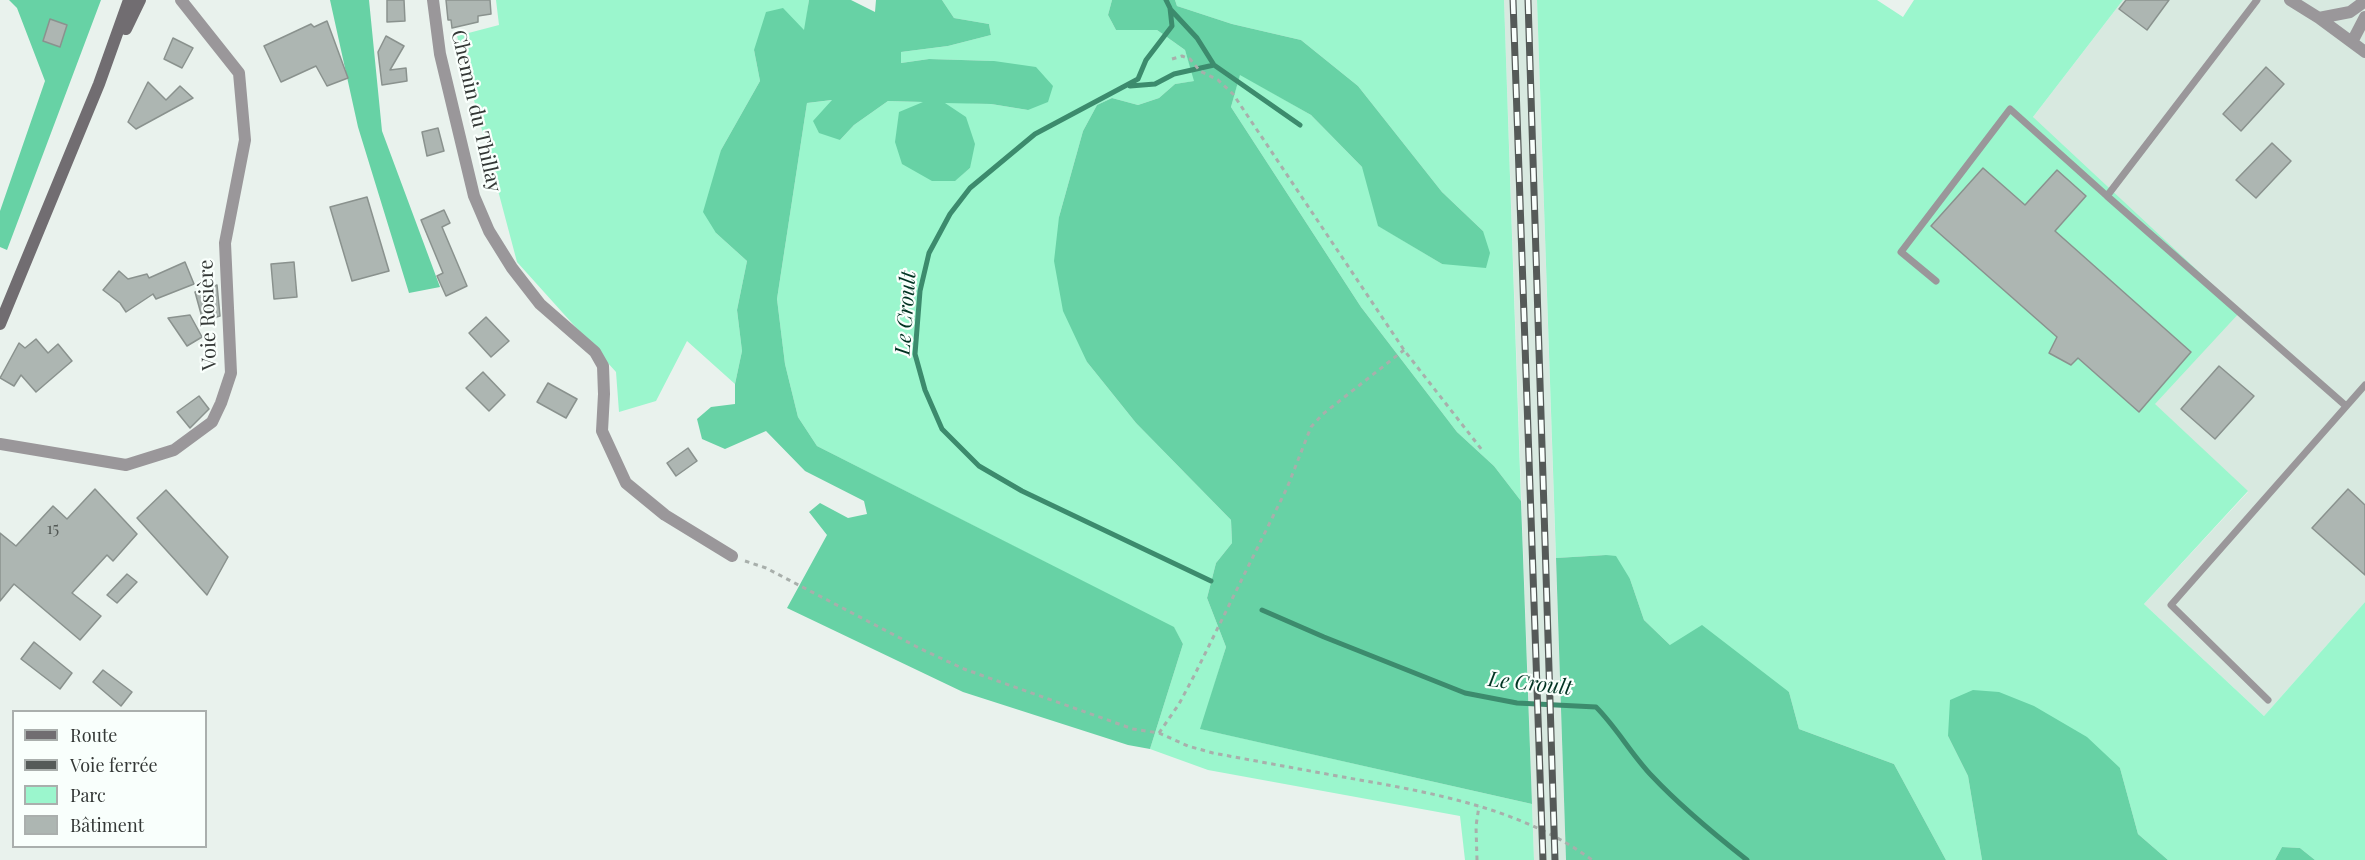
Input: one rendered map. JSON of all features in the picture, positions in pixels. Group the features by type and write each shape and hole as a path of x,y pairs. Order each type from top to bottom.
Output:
{"main road":[{"path":"0,324 99,84 129,0"},
{"path":"99,84 140,0"}],"street":[{"name":"Voie Rosière","path":"0,444 126,465 174,450 212,422 221,403 231,373 225,243 244,140 239,73 181,0"},
{"name":"Chemin du Thillay","path":"433,0 440,54 474,196 489,231 512,268 540,304 595,352 603,366 602,431 626,483 664,515 732,556"},
{"path":"2290,0 2365,52"},
{"path":"2319,18 2350,12 2365,1"},
{"path":"2352,42 2365,17"}],"lane":[{"path":"2107,196 2258,0"},
{"path":"1936,281 1901,252 2010,109 2346,406"},
{"path":"2268,700 2171,604 2365,385"}],"path":[{"path":"1172,59 1182,57 1190,59 1200,71 1218,80 1233,94 1404,350 1482,450"},
{"path":"1159,733 1179,704 1205,654 1287,488 1311,427 1323,414 1404,350"},
{"path":"732,556 766,568 964,669 1133,729 1159,733 1188,746 1213,753 1416,790 1479,806 1528,824 1563,841 1592,860"},
{"path":"1477,860 1476,826 1479,806"}],"shaded area":[{"path":"1504,0 1537,0 1566,860 1534,860"},
{"path":"2123,0 2365,0 2365,602 2264,716 2144,604 2248,492 2154,404 2033,117"}],"green space":[{"path":"9,0 101,0 7,250 0,247 0,211 45,81 17,8"},
{"path":"330,0 369,0 382,131 440,287 409,293 358,127"},
{"path":"496,0 809,0 805,30 754,50 760,81 721,150 716,233 747,261 737,310 742,351 735,384 687,341 656,401 619,412 616,372 517,262 457,36 499,25"},
{"path":"809,0 851,0 875,12 876,0 942,0 954,18 989,24 991,35 948,46 901,52 901,63 929,59 994,61 1036,67 1053,86 1048,102 1028,110 991,104 945,103 966,117 975,144 970,168 955,181 932,181 902,164 895,142 899,112 923,102 888,101 854,125 840,140 819,133 813,121 832,100 807,103 777,299 785,364 798,417 817,446 1174,627 1183,644 1150,749 1128,745 963,692 787,608 827,535 809,512 820,503 848,518 867,514 864,501 805,471 766,431 725,449 702,439 697,419 711,407 735,404 735,384 742,351 737,310 747,261 716,233 703,212 721,150 760,81 754,50 766,12 783,8 804,30"},
{"path":"942,0 1112,0 1108,15 1116,30 1157,30 1185,50 1195,81 1175,84 1159,98 1138,105 1112,98 1097,105 1083,131 1059,217 1087,362 1136,423 1231,520 1232,543 1216,563 1207,598 1226,647 1201,729 1532,804 1534,860 1465,860 1460,816 1208,770 1150,749 1183,644 1174,628 817,446 798,417 785,364 777,299 807,103 833,100 840,140 854,125 888,101 925,102 932,181 954,181 970,168 944,102 991,104 1028,110 994,61 929,59 901,63 901,52 948,46 991,35 989,24 954,18"},
{"path":"1112,0 1175,0 1177,6 1232,24 1301,40 1358,86 1442,192 1483,231 1490,253 1486,268 1442,264 1378,226 1362,167 1311,115 1240,75 1231,107 1361,307 1457,432 1494,466 1521,501 1532,804 1200,729 1226,647 1207,598 1216,563 1232,543 1231,520 1136,423 1087,362 1063,311 1054,261 1059,217 1083,131 1097,105 1112,98 1138,105 1159,98 1175,84 1194,81 1185,50 1157,30 1116,30 1108,15"},
{"path":"1175,0 1504,0 1521,501 1494,466 1457,432 1361,307 1231,107 1240,74 1311,115 1363,168 1379,226 1442,264 1483,231 1442,192 1358,86 1301,40 1232,24 1177,6"},
{"path":"1537,0 1877,0 1903,17 1914,0 2123,0 2033,117 2241,311 2155,404 2248,491 2144,604 2264,716 2365,602 2365,860 2315,860 2300,848 2282,847 2275,860 2168,860 2138,834 2120,768 1948,736 1968,776 1982,860 1946,860 1894,764 1799,729 1789,692 1670,645 1644,620 1630,579 1606,555 1556,558"},
{"path":"1616,556 1630,579 1644,620 1670,645 1702,625 1789,692 1799,729 1894,764 1946,860 1566,860 1556,558"},
{"path":"1973,690 1999,692 2034,706 2087,737 2120,768 2138,834 2168,860 1982,860 1968,776 1948,736 1950,700"},
{"path":"2282,847 2300,848 2315,860 2275,860"}],"building":[{"path":"387,0 404,0 405,21 387,22"},
{"path":"446,0 490,0 491,14 478,16 478,22 452,28 451,20 448,20"},
{"path":"2126,0 2169,0 2147,30 2119,9"},
{"path":"50,19 67,25 60,47 43,41"},
{"path":"327,21 348,78 327,86 316,66 281,82 264,46 311,24 314,27"},
{"path":"386,36 404,46 390,70 406,68 407,81 382,85 378,52"},
{"path":"173,38 193,48 182,68 164,59"},
{"path":"2266,67 2284,84 2241,131 2223,114"},
{"path":"148,82 166,100 180,86 193,98 136,129 128,122"},
{"path":"438,128 444,151 427,156 422,132"},
{"path":"2272,143 2291,161 2256,198 2236,180"},
{"path":"1983,168 2025,205 2057,170 2086,196 2055,231 2191,352 2139,412 2078,358 2071,365 2049,353 2057,337 1931,226"},
{"path":"367,197 389,271 352,281 330,207"},
{"path":"444,210 450,223 442,227 467,286 446,296 437,276 443,273 421,220"},
{"path":"185,262 194,284 156,299 153,294 126,312 120,303 103,290 119,271 128,279 147,274 149,278"},
{"path":"294,262 297,297 274,299 271,264"},
{"path":"217,285 220,316 203,321 195,292"},
{"path":"190,315 202,337 187,346 168,318"},
{"path":"486,317 509,341 491,357 469,333"},
{"path":"36,339 48,353 58,344 72,361 36,392 21,375 14,386 0,378 19,343 25,348"},
{"path":"2219,366 2254,396 2215,439 2181,409"},
{"path":"483,372 505,395 489,411 466,388"},
{"path":"548,383 577,399 566,418 537,402"},
{"path":"199,396 209,409 190,428 177,412"},
{"path":"688,448 697,461 676,476 667,463"},
{"path":"95,489 137,534 113,561 107,555 72,593 101,616 80,640 14,584 0,601 0,533 16,546 53,506 67,519"},
{"path":"2348,489 2365,505 2365,575 2312,528"},
{"path":"166,490 228,557 207,595 137,518"},
{"path":"127,574 137,582 117,603 107,595"},
{"path":"34,642 72,673 60,689 21,659"},
{"path":"103,670 132,692 121,706 93,682"}],"waterway":[{"name":"Le Croult","path":"1166,0 1170,8 1172,26 1146,60 1138,79 1035,134 970,188 950,214 929,253 920,291 915,354 925,390 942,429 979,466 1022,491 1211,581"},
{"path":"1171,10 1197,38 1214,65"},
{"path":"1130,86 1155,84 1174,74 1214,65 1300,125"},
{"name":"Le Croult","path":"1262,610 1465,693 1517,703 1596,707 1644,768 1698,820 1747,860"}],"railway":[{"path":"1513,0 1543,860"},
{"path":"1528,0 1555,860"}]}
